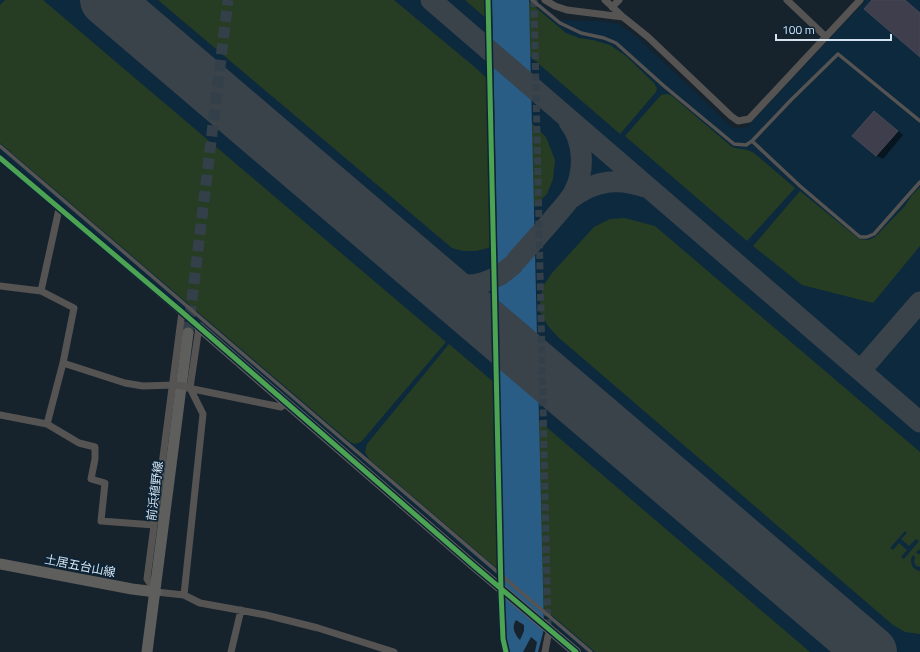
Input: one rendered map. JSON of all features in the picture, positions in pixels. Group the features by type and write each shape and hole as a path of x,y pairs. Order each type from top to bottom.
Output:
{"main road":[{"name":"前浜植野線","path":"147,652 156,592 188,333"},
{"name":"土居五台山線","path":"0,564 132,589 156,592"}],"street":[{"path":"545,0 555,6 567,10 623,17"},
{"path":"605,0 648,37 738,121 749,119 860,0"},
{"path":"612,7 619,0"},
{"path":"787,0 826,37"},
{"path":"0,158 182,312 576,652"},
{"path":"41,291 60,209"},
{"path":"0,286 41,291 74,308 63,363 47,424"},
{"path":"182,312 174,385 147,579 156,592 184,595 200,603 241,610 318,628 394,652"},
{"path":"184,595 203,414 189,388 198,327"},
{"path":"63,363 125,383 143,386 174,385 281,406 286,403"},
{"path":"0,415 47,424 79,443 95,448 95,459 91,479 105,483 101,521 154,525"},
{"path":"501,592 503,638 506,652"},
{"path":"231,652 241,610"},
{"path":"545,652 548,636"}],"lane":[{"path":"532,0 560,23 582,33 604,38 616,43 664,86 734,144 746,145 752,141 838,54 920,121"},
{"path":"752,141 800,186 860,237 867,237 874,234 920,182"},
{"path":"0,146 591,652"}],"shaded area":[{"path":"0,0 537,0 560,20 598,21 619,24 637,37 733,128 746,128 866,0 920,0 920,652 585,652 0,152"}],"green space":[{"path":"5,0 43,0 446,342 361,442 355,444 350,442 0,143 0,5"},
{"path":"158,0 394,0 477,69 546,137 555,160 553,179 547,194 499,242 488,248 476,251 463,251 452,248"},
{"path":"465,0 527,0 566,33 579,38 610,45 626,56 654,83 657,88 656,92 620,134"},
{"path":"661,95 671,95 732,147 749,150 754,153 795,188 747,241 625,136"},
{"path":"920,187 920,246 873,303 802,285 753,246 800,191 859,239 868,240 875,237 905,206 912,195"},
{"path":"625,218 655,226 920,452 920,549 916,552 920,554 920,567 916,566 914,562 915,557 913,555 911,563 916,570 920,571 920,634 905,632 893,625 558,337 548,326 540,312 540,300 543,286 552,273 594,227 610,219","holes":["905,531 907,533 901,539 909,546 916,539 919,541 904,559 901,557 907,550 899,543 893,550 890,548"]},
{"path":"449,344 810,652 595,652 369,459 365,452 367,444"}],"water":[{"path":"492,0 529,0 544,629 538,652 535,652 537,642 531,637 523,652 510,652 505,636","holes":["516,620 524,625 524,631 520,640 514,631 514,625"]}],"building":[{"path":"872,0 905,0 920,13 920,57 864,9"},
{"path":"874,111 898,131 876,156 852,136"}],"taxiway":[{"path":"431,0 920,422"},
{"path":"516,261 567,203 578,184 581,166 580,147 578,138 569,122"},
{"path":"570,199 589,188 607,182 627,182 648,188"},
{"path":"420,268 438,279 467,285 488,281 500,275 513,265"},
{"path":"861,370 920,302"},
{"path":"861,644 871,652"}],"runway":[{"path":"106,0 871,652"}],"tunnel":[{"path":"188,333 228,0"},
{"path":"488,0 501,592"},
{"path":"534,0 548,630"}],"cycle path":[{"path":"488,0 501,592 503,639 506,652"},
{"path":"0,158 182,312 473,565 576,652"}]}
